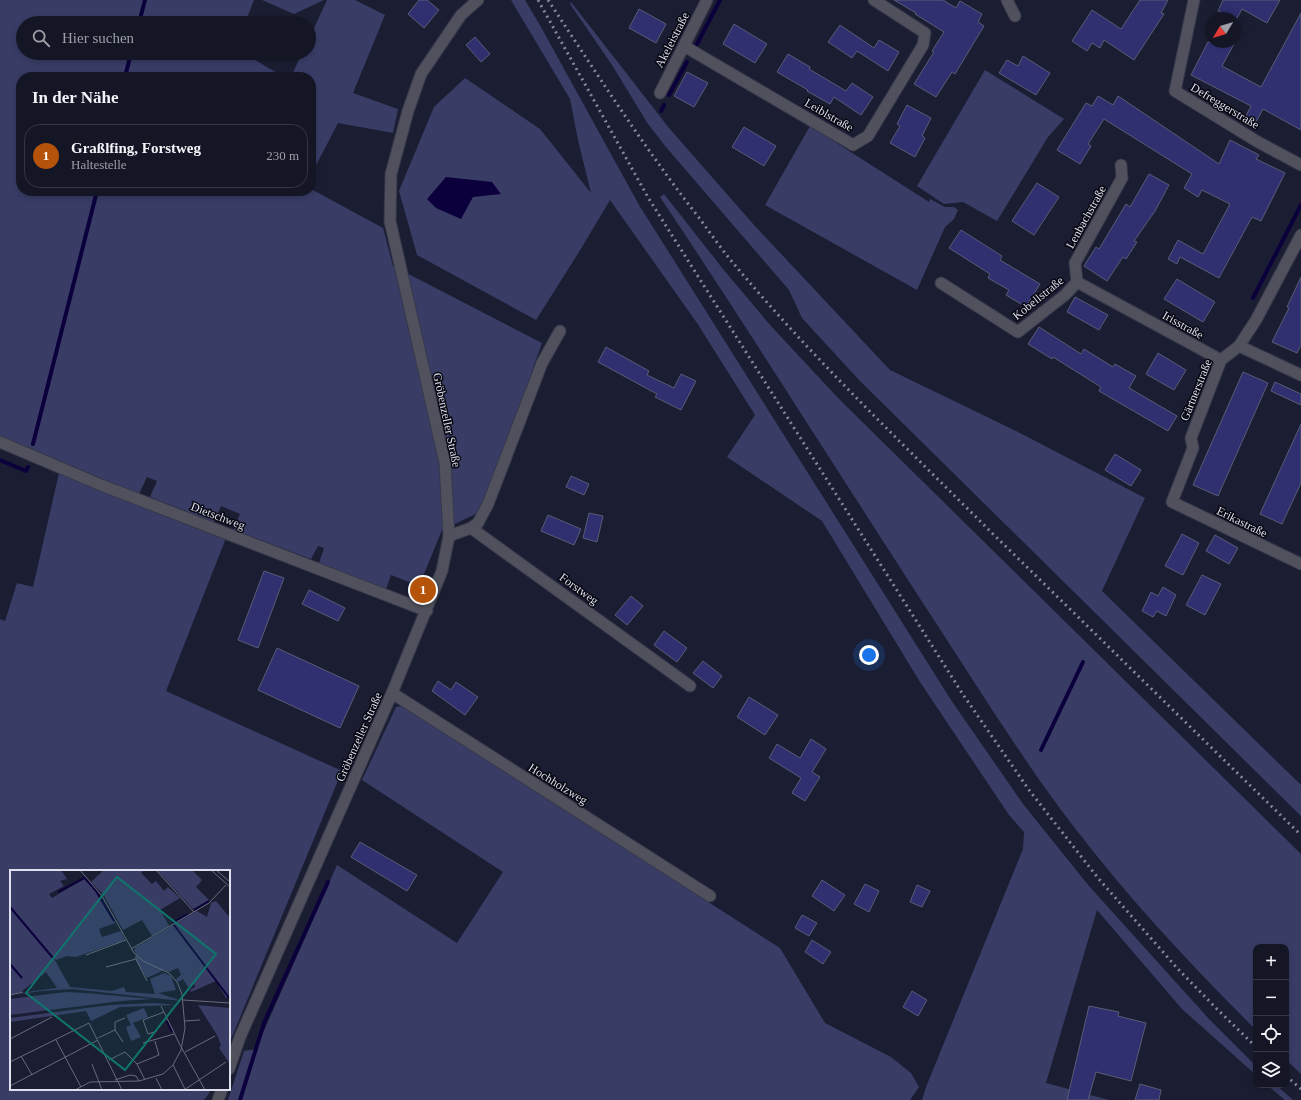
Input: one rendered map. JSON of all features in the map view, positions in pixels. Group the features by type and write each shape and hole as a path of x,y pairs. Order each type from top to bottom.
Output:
{"street":[{"name":"Gröbenzeller Straße","path":"230,1066 240,1037 392,694 442,571 449,536 445,463 390,221 391,174 408,111 421,74 461,15 478,0"},
{"name":"Akeleistraße","path":"660,93 707,0"},
{"name":"Leiblstraße","path":"684,46 853,145 868,136 923,44 925,34 874,0"},
{"path":"1007,0 1015,16"},
{"name":"Defreggerstraße","path":"1194,0 1175,91 1258,142 1301,165"},
{"name":"Lenbachstraße","path":"1078,282 1075,263 1122,178 1121,165"},
{"name":"Gärtnerstraße","path":"1172,502 1193,448 1191,438 1221,360 1239,346 1256,320 1301,235"},
{"name":"Kobellstraße","path":"942,283 1018,332 1065,295 1078,282 1133,312"},
{"name":"Irisstraße","path":"1133,312 1221,360"},
{"path":"449,536 471,528 478,523 488,504 542,363 560,331"},
{"path":"1239,346 1301,375"},
{"name":"Dietschweg","path":"0,442 101,485 427,611"},
{"name":"Erikastraße","path":"1172,502 1301,564"},
{"name":"Forstweg","path":"471,528 690,686"},
{"name":"Hochholzweg","path":"392,694 710,896"},
{"path":"218,1100 222,1090"}],"shaded area":[{"path":"0,0 254,0 248,16 16,16 16,60 255,60 275,72 16,72 16,196 316,196 316,192 383,228 393,266 542,343 482,511 442,530 419,586 391,575 386,589 319,563 324,548 318,546 311,559 234,530 240,514 221,506 214,522 150,497 157,481 147,477 139,494 0,436"},
{"path":"262,0 324,0 294,14"},
{"path":"327,0 355,0 385,15 353,93 398,109 393,133 338,123 316,165 316,72 293,72 299,60 316,60 316,24"},
{"path":"511,0 525,0 639,205 951,700 1023,804 1089,886 1209,1019 1253,1063 1253,1072 1182,1009 1097,910 1046,1083 1109,1100 922,1100 1023,849 1024,832 1009,815 920,682 822,521 727,457 755,415 697,323 610,200 536,320 417,255 399,191 434,107 465,78 540,129 591,193 570,99"},
{"path":"571,2 669,128 754,225 890,370 1016,431 1145,498 1102,591 1301,785 1301,816 859,380 802,318 789,290 648,124 612,65 570,4"},
{"path":"985,70 1064,119 1048,137 997,221 963,202 944,204 917,186"},
{"path":"810,126 929,202 930,199 945,207 954,207 958,210 954,219 945,227 917,290 765,205"},
{"path":"446,177 492,182 501,194 473,197 461,219 436,208 427,199"},
{"path":"664,194 723,269 770,325 839,399 1301,854 1301,1074 1289,1063 1289,944 1253,944 1253,1027 1185,957 1095,854 1053,799 1014,743 660,197"},
{"path":"59,473 226,538 166,691 342,771 230,1042 230,870 10,870 10,1090 210,1090 204,1100 0,1100 0,619 5,621 17,583 33,587"},
{"path":"402,706 780,948 825,1023 891,1057 911,1073 919,1087 910,1100 228,1100 244,1051 256,1049 337,865 457,943 503,872 362,780 396,707"},
{"path":"1271,1088 1279,1088 1293,1100 1285,1100"}],"building":[{"path":"419,0 427,0 439,10 424,28 408,14"},
{"path":"894,0 943,0 956,8 960,1 982,14 978,22 984,26 955,74 952,72 936,97 914,84 934,52 932,51 944,32"},
{"path":"1140,0 1168,0 1161,13 1164,14 1134,60 1104,40 1100,48 1092,43 1087,51 1072,41 1092,10 1121,29"},
{"path":"1223,0 1280,0 1267,23 1242,9 1240,12 1218,11"},
{"path":"639,9 666,24 656,43 629,28"},
{"path":"1301,13 1301,130 1263,109 1256,122 1246,116 1251,106 1191,75 1205,48 1232,48 1222,66 1261,87"},
{"path":"734,24 767,44 755,63 723,44"},
{"path":"840,25 874,48 879,40 899,52 888,71 857,51 852,58 828,42"},
{"path":"475,37 490,54 481,62 466,45"},
{"path":"788,54 810,67 809,69 846,91 852,83 873,97 861,115 834,97 830,104 777,72"},
{"path":"1023,56 1050,73 1036,95 999,73 1007,60 1018,66"},
{"path":"687,72 708,83 694,107 674,96"},
{"path":"1098,96 1113,105 1118,96 1219,164 1230,140 1259,155 1256,159 1285,173 1261,221 1252,217 1219,278 1180,257 1177,264 1168,259 1178,240 1203,254 1230,204 1202,190 1198,197 1184,188 1192,174 1104,119 1088,144 1091,146 1080,164 1057,150 1086,103 1092,106"},
{"path":"907,105 931,118 922,136 925,138 915,157 890,143 900,126 897,124"},
{"path":"744,127 776,146 764,166 732,147"},
{"path":"1149,174 1169,185 1155,211 1134,241 1137,242 1126,259 1123,257 1107,281 1084,266 1096,247 1099,249 1126,204 1130,207"},
{"path":"1037,183 1059,197 1034,235 1012,221"},
{"path":"961,230 1002,256 1000,260 1040,284 1026,307 1006,295 1009,290 988,278 990,274 949,248"},
{"path":"1301,277 1301,345 1297,353 1272,342 1289,308 1287,307"},
{"path":"1177,279 1215,302 1203,322 1164,299"},
{"path":"1075,297 1108,315 1099,330 1067,312"},
{"path":"1039,327 1081,354 1084,349 1113,367 1115,364 1136,376 1129,388 1177,416 1168,431 1099,391 1101,387 1053,357 1052,359 1028,344"},
{"path":"606,347 649,371 647,375 674,388 681,374 696,381 681,410 655,397 657,394 598,362"},
{"path":"1158,353 1186,370 1174,390 1146,374"},
{"path":"1243,372 1268,383 1218,496 1193,485"},
{"path":"1275,382 1301,394 1301,405 1271,391"},
{"path":"1301,424 1301,483 1282,524 1260,514"},
{"path":"1115,454 1141,470 1131,486 1105,470"},
{"path":"571,476 589,484 584,495 566,487"},
{"path":"589,513 603,516 597,542 583,538"},
{"path":"548,515 581,529 574,545 541,531"},
{"path":"1182,534 1199,543 1183,575 1165,566"},
{"path":"1215,535 1238,548 1229,564 1206,551"},
{"path":"264,571 284,578 258,648 238,640"},
{"path":"1202,575 1221,584 1205,615 1186,605"},
{"path":"1163,587 1176,595 1166,616 1157,611 1153,617 1142,611 1151,592 1158,596"},
{"path":"309,590 345,608 338,621 302,604"},
{"path":"631,596 643,606 627,625 615,615"},
{"path":"664,631 687,648 677,662 654,645"},
{"path":"277,648 359,686 340,728 258,690"},
{"path":"703,661 722,676 713,688 693,673"},
{"path":"438,681 451,690 456,682 478,697 465,715 432,691"},
{"path":"749,697 778,715 765,735 737,717"},
{"path":"811,739 826,749 812,772 820,777 805,801 792,793 801,778 769,758 777,744 800,758"},
{"path":"360,842 417,875 407,891 351,857"},
{"path":"822,880 845,895 834,911 812,896"},
{"path":"865,884 879,891 869,912 854,904"},
{"path":"917,885 930,891 922,907 910,902"},
{"path":"802,915 817,923 809,936 795,928"},
{"path":"812,940 831,952 823,964 805,952"},
{"path":"912,991 927,1000 918,1016 903,1007"},
{"path":"1089,1006 1119,1012 1118,1016 1146,1023 1131,1081 1096,1072 1088,1100 1067,1100"},
{"path":"1140,1084 1161,1090 1159,1100 1135,1100"}],"waterway":[{"path":"141,16 145,0"},
{"path":"697,44 720,0"},
{"path":"126,72 129,60"},
{"path":"669,95 687,62"},
{"path":"661,111 664,105"},
{"path":"33,444 96,196"},
{"path":"1253,298 1301,205"},
{"path":"0,460 26,471 28,467"},
{"path":"1041,750 1083,662"},
{"path":"240,1100 264,1023 328,882"}],"railway":[{"path":"538,0 649,199 962,693 1029,790 1098,878 1177,968 1253,1044"},
{"path":"548,0 660,166 725,253 764,300 893,435 1301,835"},
{"path":"1289,1079 1301,1089"}],"place":[{"name":"Graßlfing, Forstweg","path":"423,590"}]}
